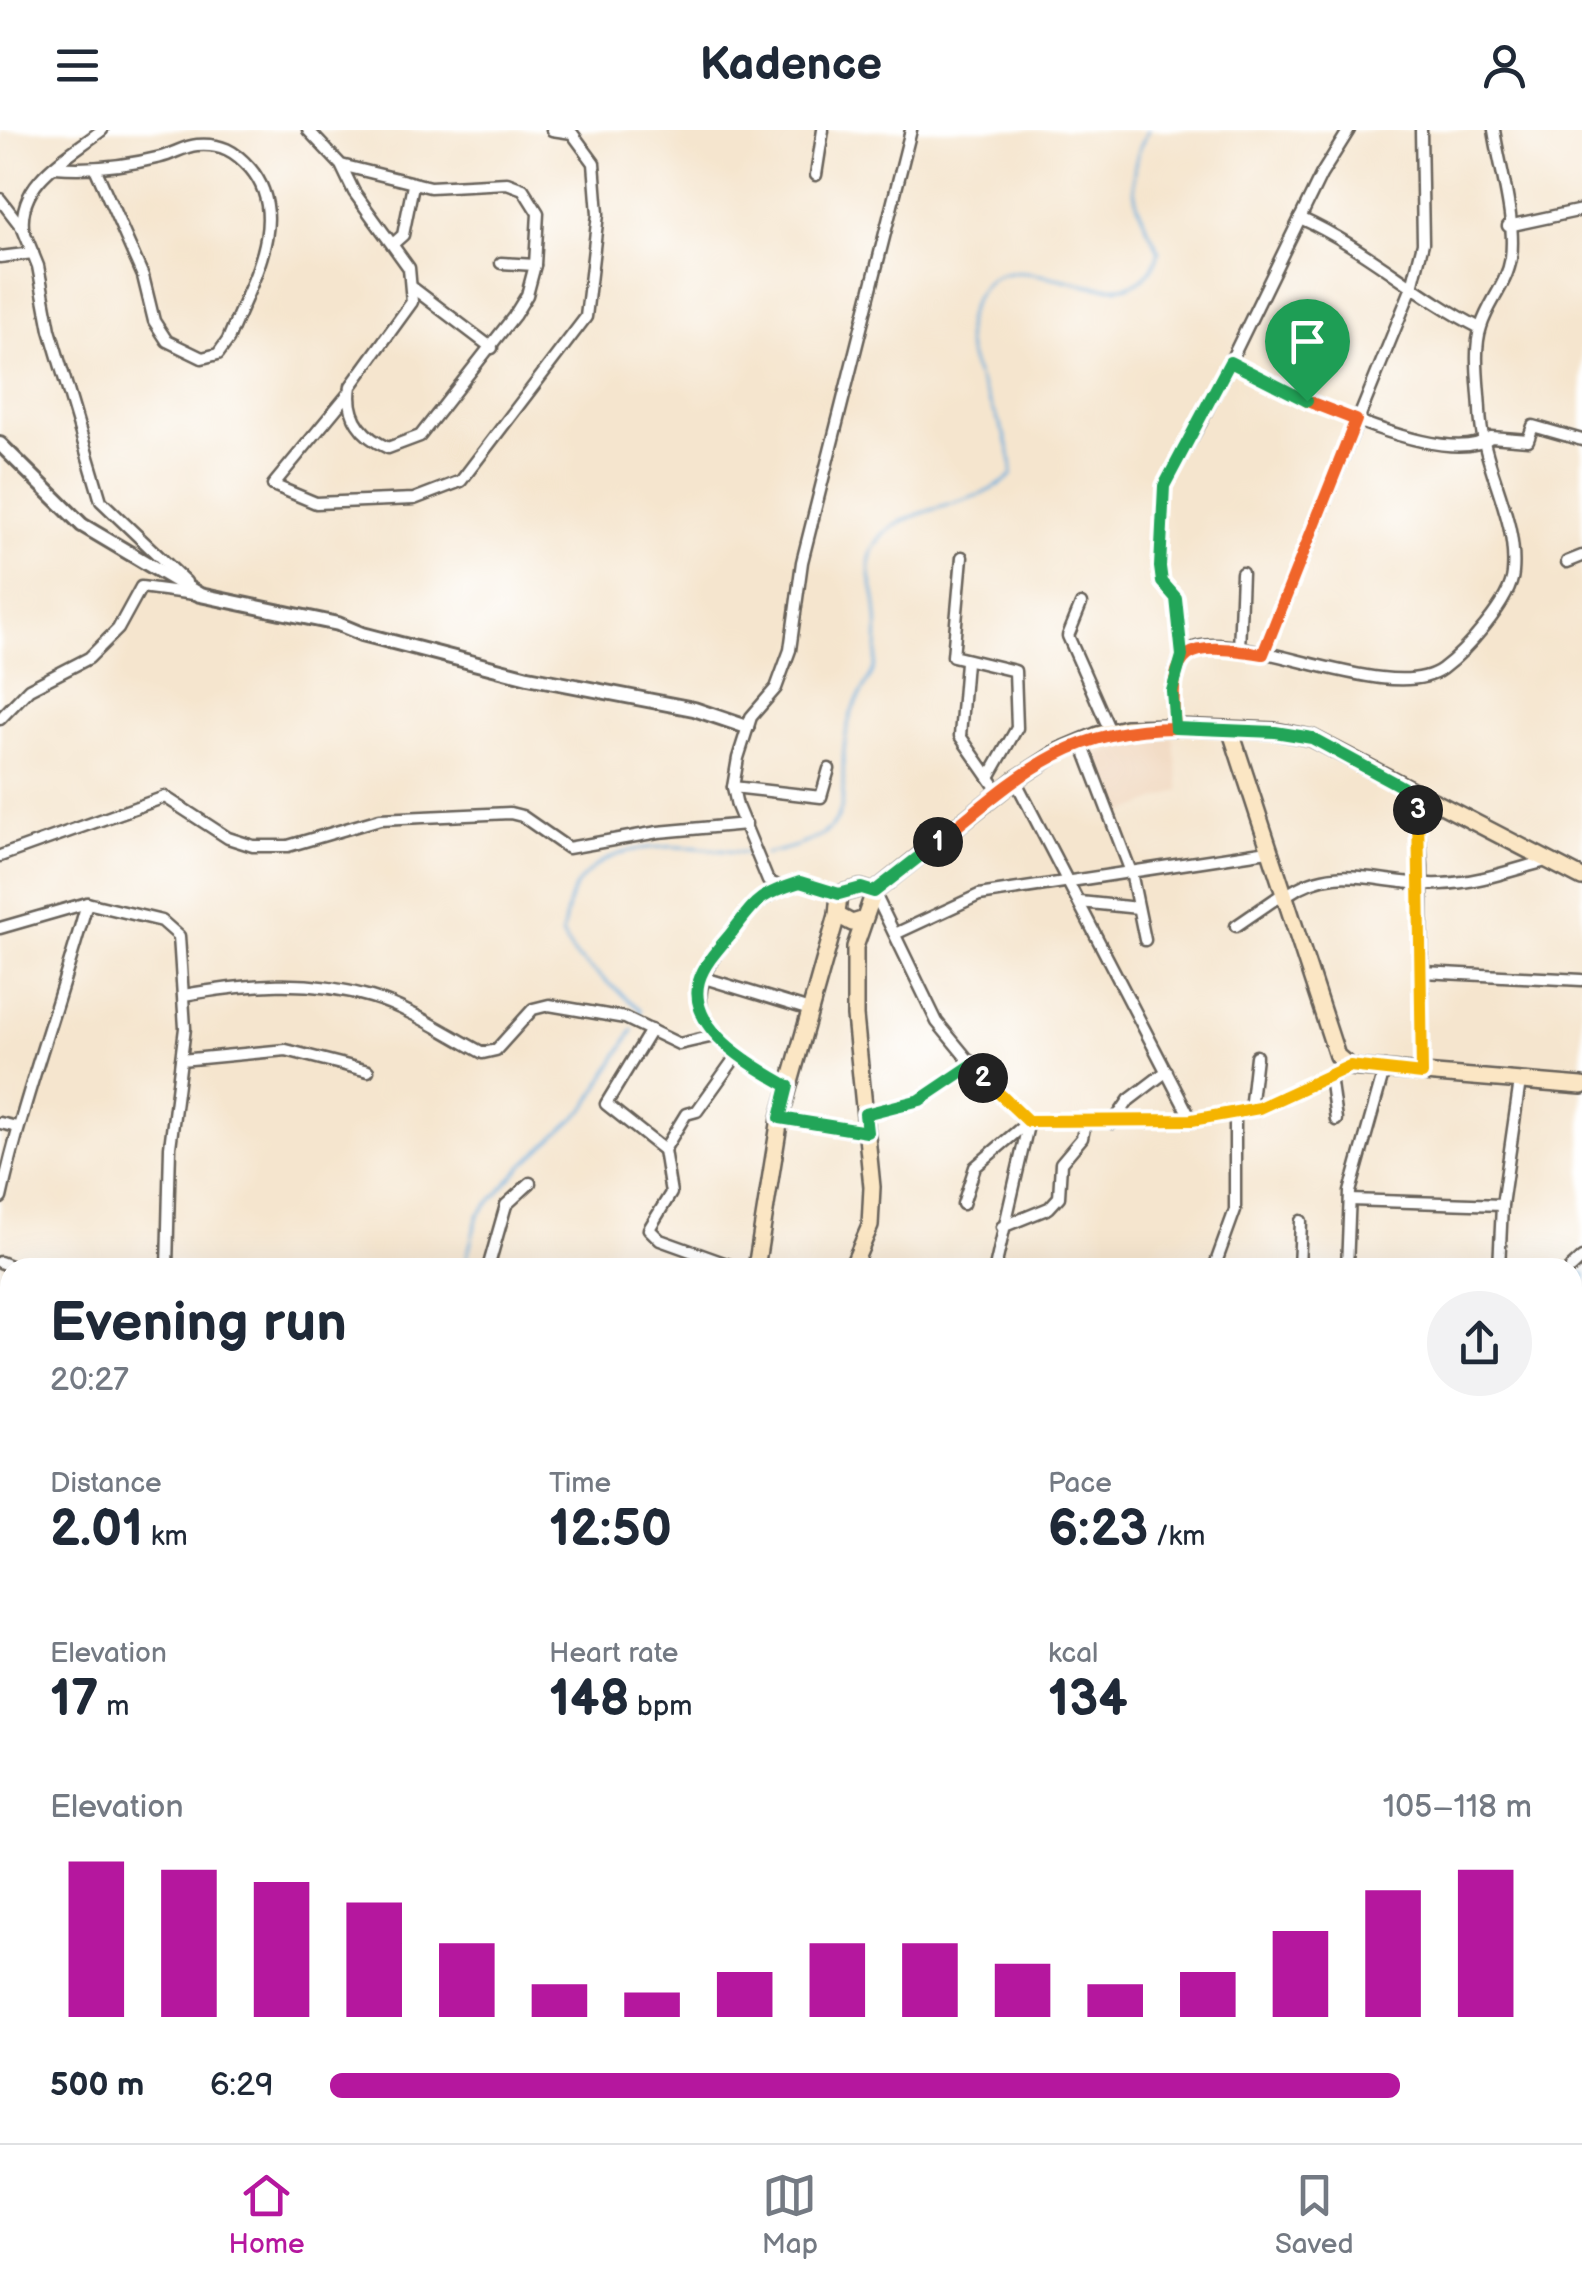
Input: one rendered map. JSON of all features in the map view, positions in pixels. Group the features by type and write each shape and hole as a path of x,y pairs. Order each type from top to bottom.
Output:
{"main road":[{"path":"856,1258 870,1226 854,947 874,892 1016,780 1081,742 1110,731 1175,728 1275,732 1312,738 1582,878"},
{"path":"1231,732 1322,1022 1337,1056 1350,1066 1582,1086"},
{"path":"758,1258 780,1118 837,915 839,894 861,888 874,892"},
{"path":"837,915 852,923 862,920"}],"street":[{"path":"23,229 21,205 31,187 102,130"},
{"path":"308,130 341,165 354,192 394,243 409,268 413,288 412,302 394,331 350,392 273,485 316,503 414,499 461,481 586,317 598,214 594,164 572,133 552,130"},
{"path":"816,175 822,130"},
{"path":"782,888 768,882 733,787 747,727 776,688 790,650 802,562 911,130"},
{"path":"1175,728 1172,691 1182,656 1176,598 1162,582 1160,567 1164,486 1348,130"},
{"path":"1263,654 1412,287 1424,243 1421,130"},
{"path":"1182,656 1194,648 1239,650 1372,678 1417,681 1442,670 1492,616 1513,576 1512,535 1483,443 1480,328 1508,270 1508,226 1494,130"},
{"path":"55,167 96,170 163,157 194,145 221,145 238,154 262,182 271,217 228,340 218,354 202,358 167,342 154,321 143,276 116,207 96,170"},
{"path":"341,165 414,184 507,183 523,190 538,212 535,265 527,294 492,348 420,436 388,448 370,440 357,425 350,392"},
{"path":"394,243 403,235 414,184"},
{"path":"0,199 23,229 33,252 50,330 101,501 200,595"},
{"path":"1508,226 1582,210"},
{"path":"1300,218 1354,245 1412,287 1480,328"},
{"path":"0,257 33,252"},
{"path":"500,263 535,265"},
{"path":"413,288 492,348"},
{"path":"1230,362 1380,431 1458,445 1483,443 1491,437 1528,440 1532,426 1582,440"},
{"path":"0,444 82,525 200,595"},
{"path":"1567,562 1582,556"},
{"path":"962,558 953,656 1015,671 1017,728 988,778"},
{"path":"1239,650 1242,573"},
{"path":"0,719 8,706 52,674 90,658 118,629 140,587 200,595 338,624 451,659 694,710 747,727"},
{"path":"1081,604 1068,636 1110,731"},
{"path":"966,662 960,736 1000,792"},
{"path":"1081,742 1130,872 1145,940"},
{"path":"733,787 820,798 829,770"},
{"path":"1016,780 1192,1120"},
{"path":"1417,795 1422,884 1422,1074"},
{"path":"0,856 166,797 228,838 253,846 288,846 407,816 510,813 522,816 568,848 658,832 746,824"},
{"path":"895,934 979,895 1268,851"},
{"path":"1236,926 1306,881 1330,874 1422,884 1486,878 1546,861"},
{"path":"788,1086 714,1036 699,1000 701,977 750,904 800,882 839,894"},
{"path":"874,892 936,1022 1028,1121"},
{"path":"1080,902 1138,908"},
{"path":"2,1198 17,1126 54,1026 87,903"},
{"path":"0,928 87,903 162,921 179,936 184,995 170,1148 166,1258"},
{"path":"1423,972 1582,980"},
{"path":"701,977 810,1010"},
{"path":"184,995 284,982 358,994 406,1013 483,1053 496,1050 533,1009 549,1005 625,1018 679,1044 714,1036"},
{"path":"651,1030 606,1104 664,1150"},
{"path":"180,1060 238,1051 286,1050 368,1072"},
{"path":"710,1258 660,1240 648,1228 671,1193 664,1150 686,1114 697,1111 737,1055"},
{"path":"1250,1110 1256,1056"},
{"path":"865,1114 920,1100 972,1065"},
{"path":"963,1204 974,1167 1028,1121 1192,1120 1250,1110 1350,1066"},
{"path":"1347,1258 1356,1162 1385,1067"},
{"path":"1114,1123 1129,1100 1168,1071"},
{"path":"1330,1076 1336,1120"},
{"path":"1499,1258 1502,1205 1520,1082"},
{"path":"1218,1258 1235,1210 1235,1112"},
{"path":"780,1118 867,1132"},
{"path":"997,1258 1028,1121"},
{"path":"0,1123 17,1126"},
{"path":"1002,1227 1050,1208 1060,1197 1061,1163 1082,1138 1085,1123"},
{"path":"491,1258 506,1205 530,1183"},
{"path":"1350,1200 1502,1205"},
{"path":"1299,1258 1301,1221"}],"shaded area":[{"path":"1173,736 1180,790 1115,817 1090,754"}],"waterway":[{"path":"765,854 801,845 823,834 836,821 842,805 845,742 851,714 876,659 877,612 869,569 874,547 900,522 978,495 1012,475 1010,451 1002,428 970,359 966,336 969,312 982,288 1000,275 1049,276 1103,287 1127,286 1146,275 1159,251 1138,205 1133,178 1148,130"},
{"path":"639,1015 641,1010 574,955 562,935 574,890 589,872 629,851 676,847 746,853"},
{"path":"467,1258 478,1215 523,1165 586,1108 633,1030"}],"route":[{"path":"1307,401 1230,362 1164,486 1160,567 1162,582 1176,598 1182,656 1172,691 1175,728 1275,732 1312,738 1417,795 1422,866 1422,1074 1350,1066 1259,1108 1161,1123 1078,1123 1028,1121 972,1065 920,1100 865,1114 867,1132 780,1118 788,1086 752,1066 714,1036 699,1000 698,983 750,904 800,882 839,894 861,888 874,892 1016,780 1060,751 1110,731 1175,728 1172,691 1182,656 1194,648 1263,654 1356,420 1307,401"}]}
